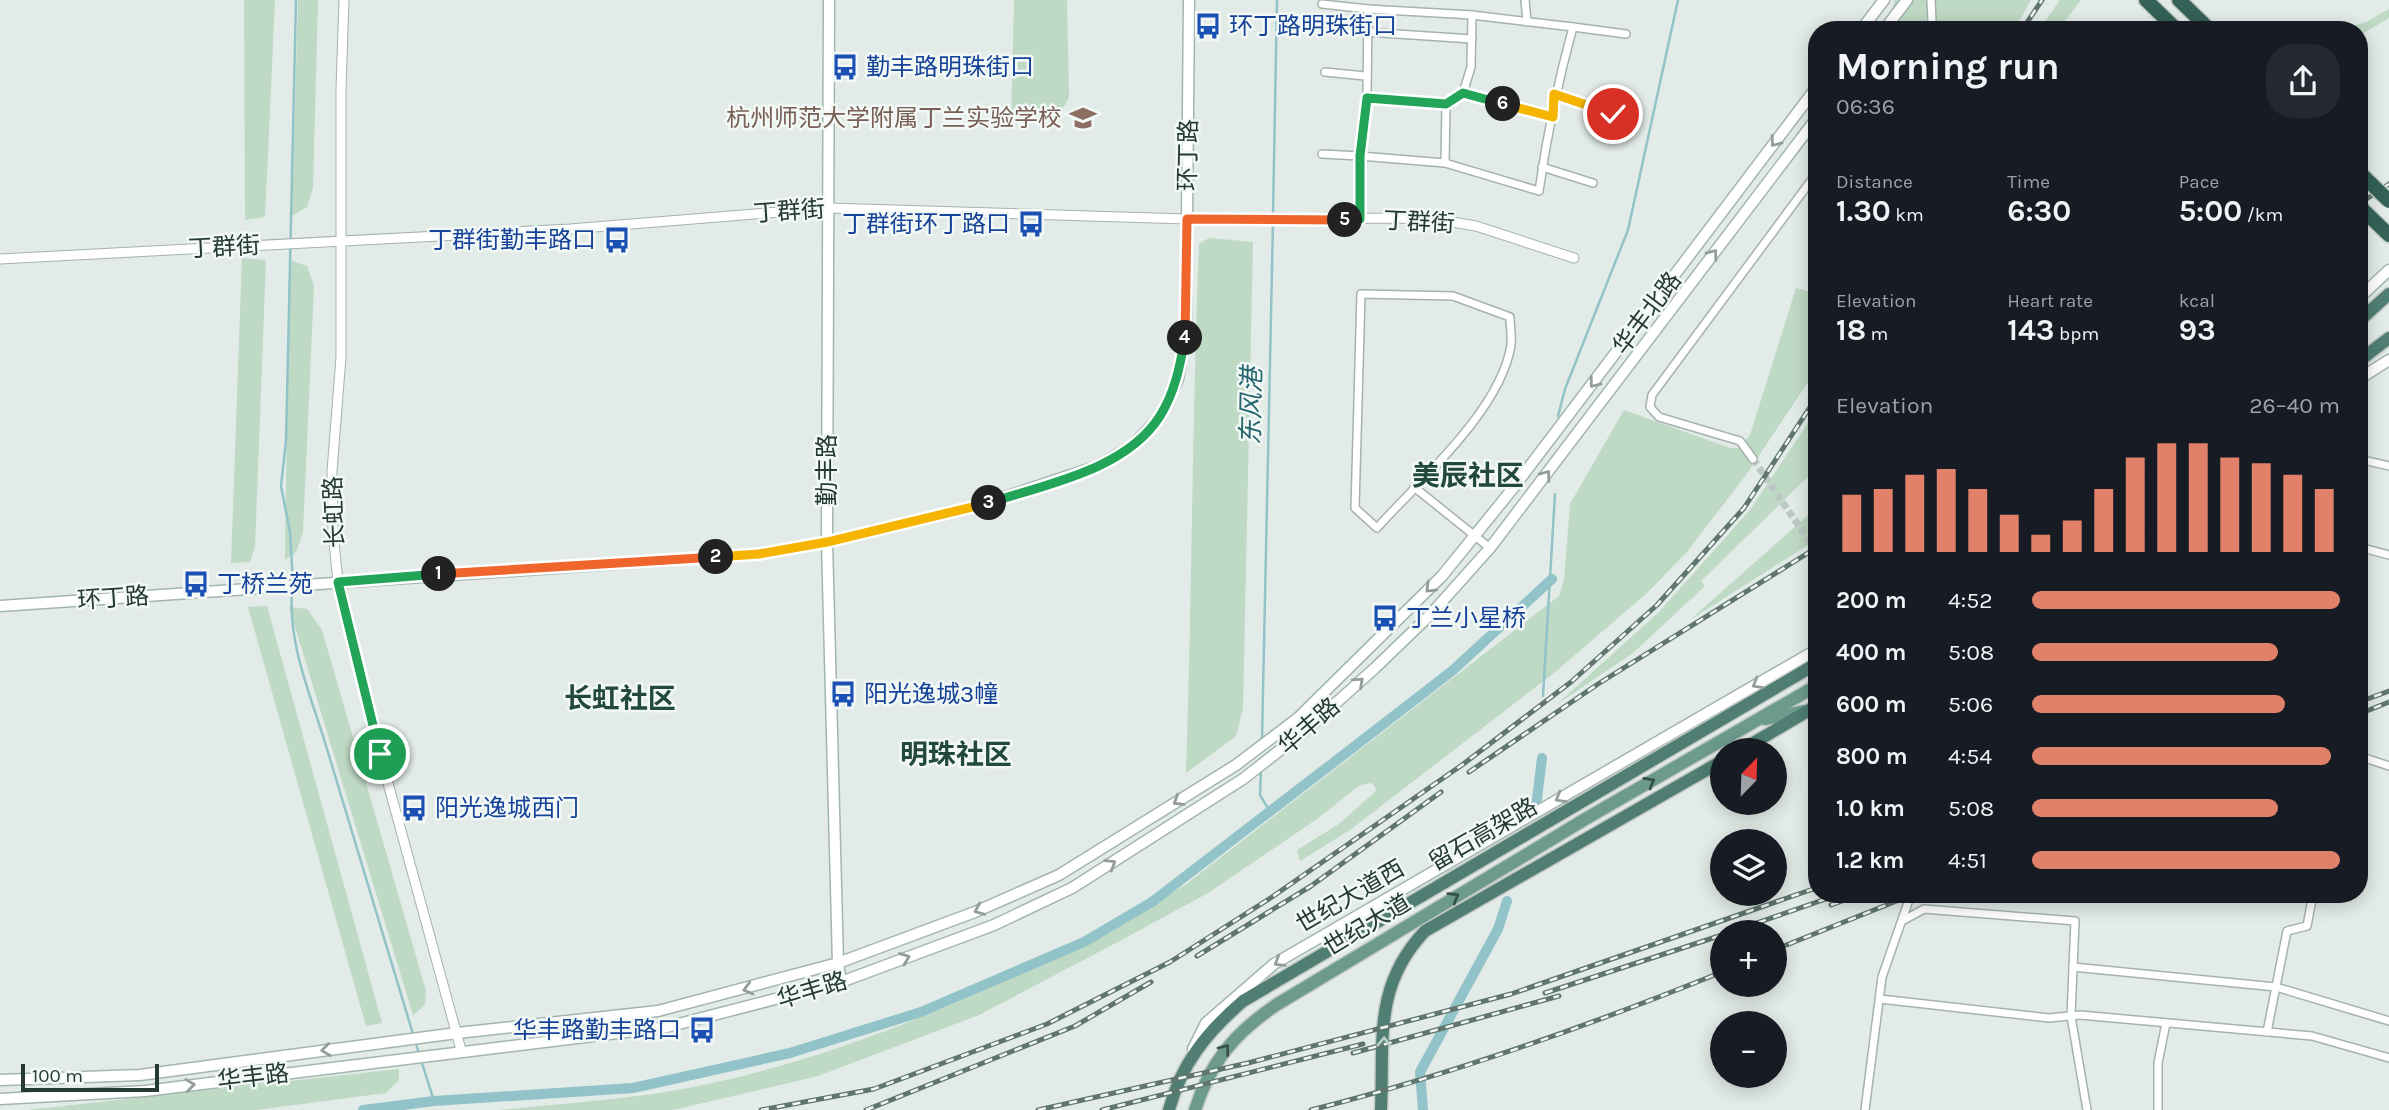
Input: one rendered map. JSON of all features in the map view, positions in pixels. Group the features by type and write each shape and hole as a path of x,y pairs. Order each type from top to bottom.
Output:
{"highway":[{"path":"2146,0 2168,21"},
{"path":"2179,0 2201,21"},
{"path":"2368,181 2389,201"},
{"path":"2368,215 2389,235"},
{"path":"2368,313 2389,294"},
{"path":"2368,354 2389,338"},
{"name":"留石高架路","path":"1170,1110 1173,1093 1187,1061 1223,1018 1273,982 1808,669"},
{"path":"1762,738 1808,710"},
{"path":"1381,1110 1386,1001 1394,972 1408,949 1425,931 1710,768"}],"main road":[{"name":"勤丰路","path":"829,0 827,542 838,963 841,982"},
{"name":"环丁路","path":"0,606 759,554 827,542 984,504 1098,466 1132,446 1160,417 1178,379 1186,331 1189,0"},
{"path":"1868,21 1884,0"},
{"path":"1891,21 1907,0"},
{"name":"华丰北路","path":"1475,536 1808,99"},
{"name":"华丰北路","path":"1490,548 1808,130"},
{"path":"2368,290 2389,270"},
{"path":"2368,373 2389,360"},
{"name":"华丰路","path":"0,1080 140,1075 457,1033 658,1011 838,963 975,912 1059,875 1236,765 1298,718 1442,576 1475,536"},
{"name":"华丰路","path":"0,1099 145,1091 426,1054 667,1027 841,982 994,925 1072,888 1243,779 1270,759 1374,668 1431,614 1490,548"},
{"name":"世纪大道西","path":"1187,1061 1206,1023 1274,964 1808,655"},
{"name":"世纪大道","path":"1195,1110 1204,1082 1223,1050 1246,1025 1587,818 1808,691"},
{"path":"1755,722 1808,709"}],"street":[{"name":"长虹路","path":"344,0 341,357 332,471 333,532 338,582 380,754 461,1050"},
{"path":"1525,0 1527,22"},
{"path":"1931,0 1934,10 1932,21"},
{"path":"1322,5 1472,15 1626,34"},
{"path":"1360,219 1360,156 1367,98 1365,76 1368,9"},
{"path":"1367,98 1446,104 1463,93 1471,67 1472,15"},
{"path":"1322,154 1445,163 1539,191 1553,117 1554,94 1573,27"},
{"path":"1367,33 1472,39"},
{"path":"1325,72 1365,76"},
{"path":"1463,93 1553,117"},
{"path":"1554,94 1613,114"},
{"path":"1445,163 1446,104"},
{"path":"1542,167 1593,183"},
{"path":"1754,459 1740,441 1659,417 1650,407 1652,395 1808,185"},
{"name":"丁群街","path":"0,259 570,229 828,208 1187,219 1428,218 1476,226 1574,258"},
{"path":"1361,294 1453,296 1510,317 1511,345 1495,387 1472,425 1414,486 1377,528 1355,508 1361,294"},
{"path":"2368,461 2389,466"},
{"path":"1414,486 1490,548"},
{"path":"2368,549 2389,555"},
{"path":"2368,759 2389,766"},
{"path":"1865,1110 1882,977 1908,903"},
{"path":"2267,1032 2287,930 2307,926 2311,903"},
{"path":"1902,921 1924,909 2075,921 2071,1016 2087,1110"},
{"path":"2073,967 2276,987 2389,1021"},
{"path":"1880,999 2049,1018 2071,1016 2312,1036 2389,1058"},
{"path":"2158,1110 2158,1063 2166,1023"}],"green space":[{"path":"244,0 275,0 265,217 245,220"},
{"path":"298,0 318,0 313,188 307,207 292,216"},
{"path":"1014,0 1067,0 1069,97 1060,111 1047,117 1033,117 1018,110 1017,125 1011,125"},
{"path":"1895,0 2031,0 2019,21 1887,21"},
{"path":"2060,0 2081,0 2065,21 2045,21"},
{"path":"2389,9 2389,18 2368,31 2368,21"},
{"path":"1209,238 1253,242 1243,708 1236,736 1186,773 1199,244"},
{"path":"242,258 266,260 255,547 250,562 231,563"},
{"path":"289,260 307,266 314,286 303,533 296,552 285,560"},
{"path":"1796,288 1808,291 1808,382 1746,475 1686,553 1647,593 1554,673 1350,830 1300,861 1297,850 1339,824 1377,790 1372,783 1360,785 1317,819 1208,893 1114,944 979,1015 818,1076 673,1110 499,1110 653,1094 721,1081 790,1063 859,1041 996,985 1125,920 1185,885 1559,596 1564,580 1570,504 1624,410 1730,448 1740,448 1750,435"},
{"path":"1808,423 1808,477 1701,581 1705,586 1633,653 1556,705 1659,612 1750,510"},
{"path":"1808,515 1808,545 1690,620"},
{"path":"267,606 382,1023 366,1026 248,607"},
{"path":"289,607 307,609 322,630 426,991 425,1005 413,1015"},
{"path":"399,1069 399,1080 386,1093 256,1110 28,1110"}],"waterway":[{"path":"293,583 290,532 281,486 286,441 296,0"},
{"name":"东风港","path":"1273,214 1277,0"},
{"path":"1558,416 1565,389 1628,230 1678,0"},
{"name":"东风港","path":"1262,739 1273,221"},
{"path":"1543,696 1555,494"},
{"path":"363,1110 434,1101 633,1088 790,1053 921,1012 1084,942 1152,902 1452,671 1552,579"},
{"path":"292,590 294,631 302,671 413,1034"},
{"path":"1536,807 1542,758"},
{"name":"东风港","path":"1261,770 1260,795 1269,810"},
{"path":"1423,1110 1420,1072 1498,929 1507,901"},
{"path":"415,1040 419,1054"},
{"path":"421,1060 434,1101"}],"tunnel":[{"path":"1753,459 1808,539"}],"railway":[{"path":"2028,21 2042,0"},
{"path":"2368,198 2389,184"},
{"path":"761,1110 874,1089 1047,1024 1170,962 1272,897 1462,765 1571,682 1657,605 1744,508 1808,410"},
{"path":"1469,772 1598,684 1808,553"},
{"path":"2368,699 2389,691"},
{"path":"2368,710 2389,702"},
{"path":"1197,956 1311,886 1441,792"},
{"path":"1038,1110 1248,1063 1511,994 1808,891"},
{"path":"1765,920 1814,903"},
{"path":"1831,905 1836,903"},
{"path":"1787,945 1892,903"},
{"path":"1545,993 1710,939"},
{"path":"1311,1110 1519,1048 1710,977"},
{"path":"866,1110 1075,1026 1151,982"},
{"path":"1353,1053 1559,996"},
{"path":"1102,1110 1363,1044"}],"place":[{"name":"环丁路明珠街口","path":"1208,26"},
{"name":"勤丰路明珠街口","path":"845,67"},
{"name":"杭州师范大学附属丁兰实验学校","path":"1083,118"},
{"name":"丁群街环丁路口","path":"1031,224"},
{"name":"丁群街勤丰路口","path":"617,240"},
{"name":"丁桥兰苑","path":"196,584"},
{"name":"丁兰小星桥","path":"1385,618"},
{"name":"阳光逸城3幢","path":"843,694"},
{"name":"阳光逸城西门","path":"414,808"},
{"name":"华丰路勤丰路口","path":"702,1030"}],"district":[{"name":"美辰社区","path":"1468,475"},
{"name":"长虹社区","path":"620,698"},
{"name":"明珠社区","path":"956,754"}],"route":[{"path":"380,754 338,582 759,554 827,542 984,504 1098,466 1132,446 1160,417 1178,379 1186,331 1187,219 1360,219 1360,156 1367,98 1446,104 1463,93 1553,117 1554,94 1613,114"}]}
